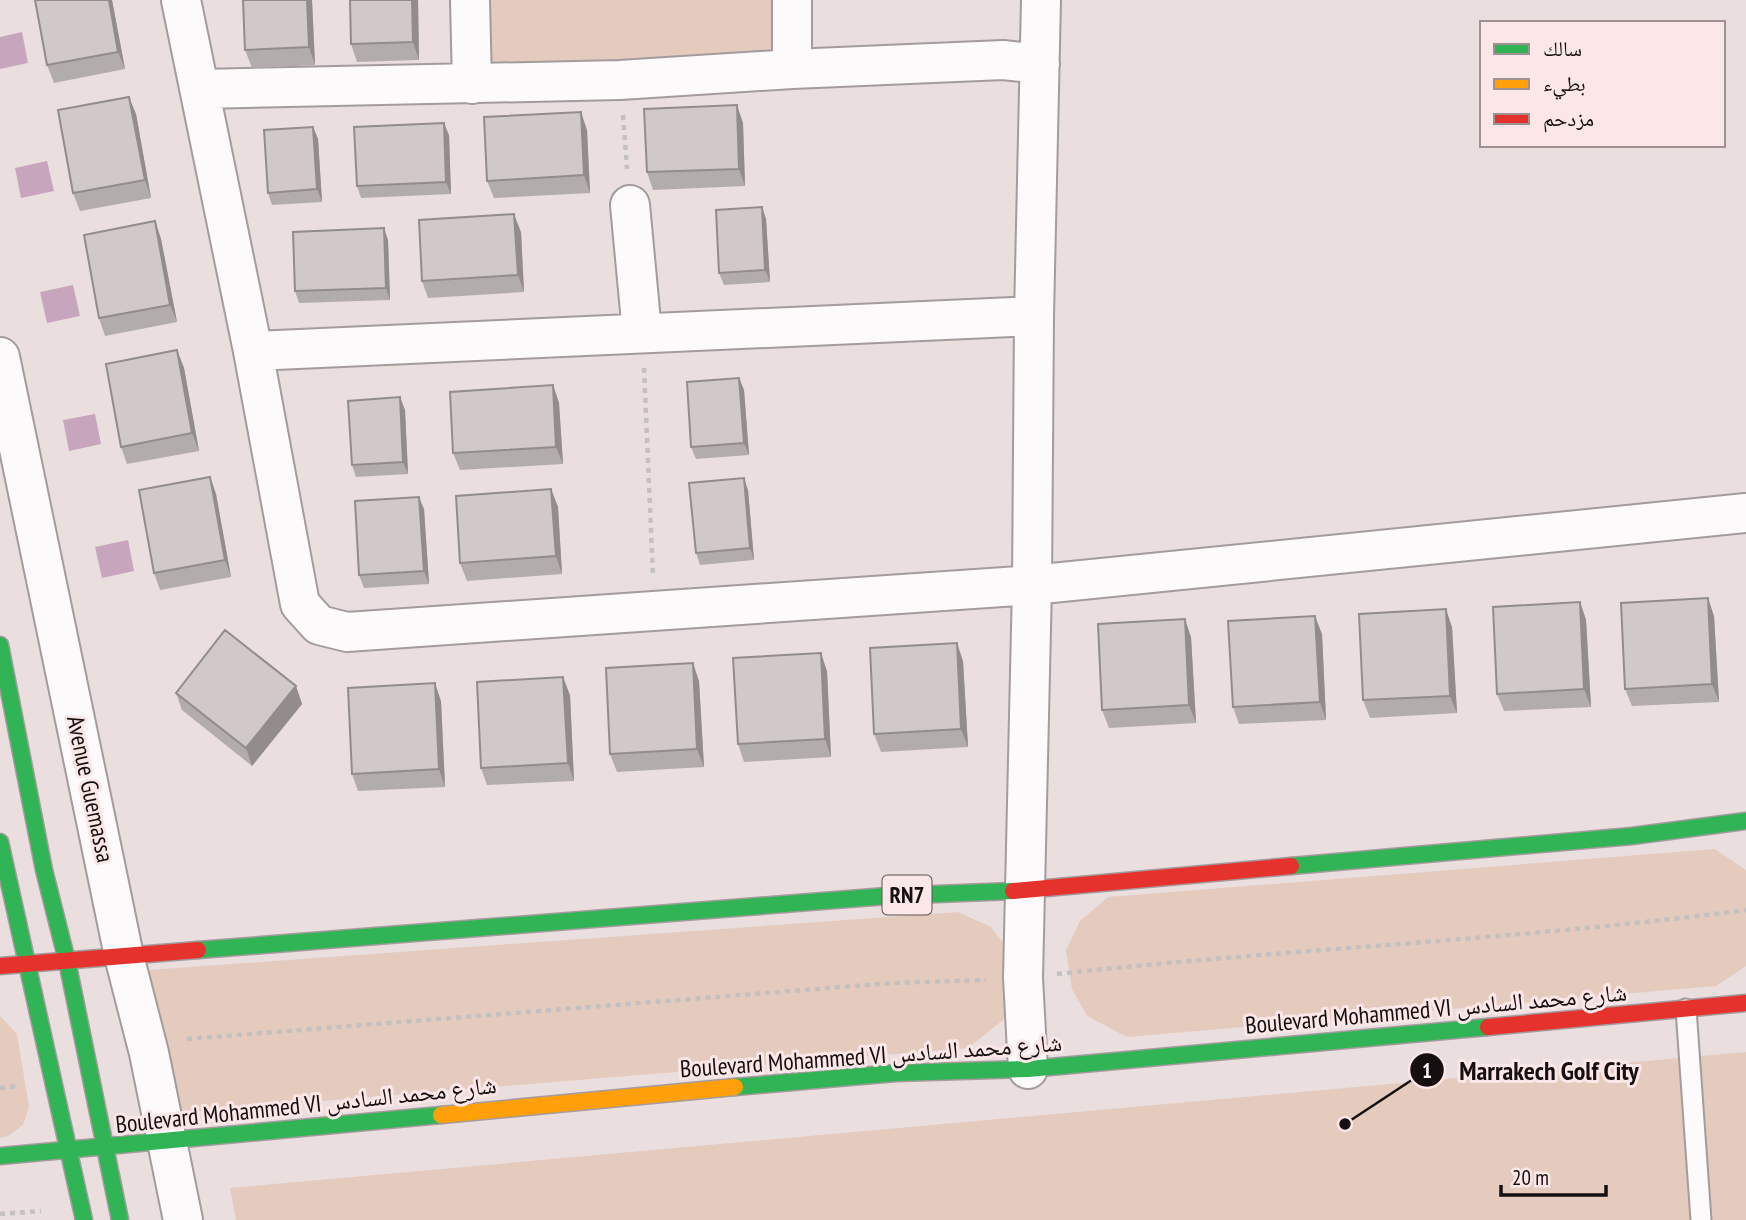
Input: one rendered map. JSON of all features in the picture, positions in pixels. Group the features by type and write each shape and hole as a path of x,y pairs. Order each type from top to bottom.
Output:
{"main road":[{"path":"0,645 44,870 67,961 120,1220"},
{"name":"RN7","path":"0,966 887,896 1025,891 1294,864 1632,835 1746,821"},
{"path":"0,842 84,1220"},
{"name":"Boulevard Mohammed VI شارع محمد السادس","path":"0,1156 896,1073 1028,1069 1746,1003"}],"street":[{"path":"181,0 253,351 300,604 319,625 347,632 1032,585 1746,513"},
{"path":"470,0 472,84"},
{"path":"792,0 792,69"},
{"path":"1028,1069 1023,978 1041,0"},
{"path":"200,89 620,80 1003,60 1040,64"},
{"path":"630,205 642,332"},
{"path":"253,351 1034,316"},
{"name":"Avenue Guemassa","path":"0,357 124,956 149,1052 183,1220"}],"lane":[{"path":"1686,1009 1701,1220"}],"path":[{"path":"620,80 630,205"},
{"path":"642,332 655,611"},
{"path":"187,1040 892,984 1023,978 1189,960 1639,924 1746,910"},
{"path":"0,1088 21,1086"},
{"path":"0,1214 41,1211"}],"shaded area":[{"path":"483,0 781,0 783,60 485,70"},
{"path":"22,32 28,63 0,69 0,37"},
{"path":"47,161 54,191 21,198 15,168"},
{"path":"73,285 80,316 47,323 40,292"},
{"path":"95,414 101,444 69,451 63,420"},
{"path":"128,540 134,571 102,578 95,547"},
{"path":"1715,849 1746,870 1746,966 1716,986 1127,1037 1087,1016 1072,989 1066,950 1080,921 1108,897"},
{"path":"958,912 991,927 1012,955 1016,990 1003,1020 968,1048 176,1113 149,970"},
{"path":"0,1016 17,1034 29,1107 23,1125 8,1136 0,1138"},
{"path":"1746,1052 1746,1220 236,1220 230,1188"}],"building":[{"path":"35,0 109,0 118,52 47,65"},
{"path":"243,0 307,0 309,47 245,50"},
{"path":"350,0 412,0 413,42 351,44"},
{"path":"129,97 145,180 73,193 58,110"},
{"path":"737,105 739,169 647,172 644,109"},
{"path":"581,112 584,175 487,181 484,117"},
{"path":"444,123 446,182 357,186 354,127"},
{"path":"313,127 317,189 268,193 264,130"},
{"path":"762,207 765,270 719,273 716,210"},
{"path":"514,214 518,275 422,281 419,220"},
{"path":"155,221 170,305 99,318 84,235"},
{"path":"384,228 386,288 295,291 293,232"},
{"path":"177,350 192,433 121,447 106,364"},
{"path":"739,378 744,443 691,447 687,382"},
{"path":"553,385 556,447 453,453 450,392"},
{"path":"400,397 403,462 352,465 348,401"},
{"path":"210,477 225,560 154,573 139,490"},
{"path":"744,478 750,548 696,553 689,483"},
{"path":"551,489 556,556 460,563 456,496"},
{"path":"419,497 424,571 359,575 355,501"},
{"path":"1708,598 1712,684 1625,689 1621,603"},
{"path":"1580,602 1584,689 1497,694 1493,607"},
{"path":"1446,609 1450,696 1363,700 1359,614"},
{"path":"1315,616 1320,702 1233,707 1228,621"},
{"path":"1185,619 1189,705 1102,710 1098,624"},
{"path":"225,630 296,686 246,748 176,693"},
{"path":"957,643 961,729 874,734 870,648"},
{"path":"821,653 825,739 738,744 733,658"},
{"path":"693,663 697,749 610,754 606,668"},
{"path":"563,677 568,763 481,768 477,682"},
{"path":"435,683 439,769 352,774 348,688"}],"traffic: fast":[{"path":"0,645 44,870 67,961 120,1220"},
{"path":"1291,866 1632,836 1746,821"},
{"path":"0,842 84,1220"},
{"path":"198,950 887,896 1013,891"},
{"path":"735,1087 896,1073 1028,1069 1488,1027"},
{"path":"0,1156 441,1115"}],"traffic: slow":[{"path":"441,1115 735,1087"}],"traffic: jam":[{"path":"1013,891 1291,866"},
{"path":"0,966 198,950"},
{"path":"1488,1027 1746,1003"}],"place":[{"name":"Marrakech Golf City","path":"1345,1124"}]}
